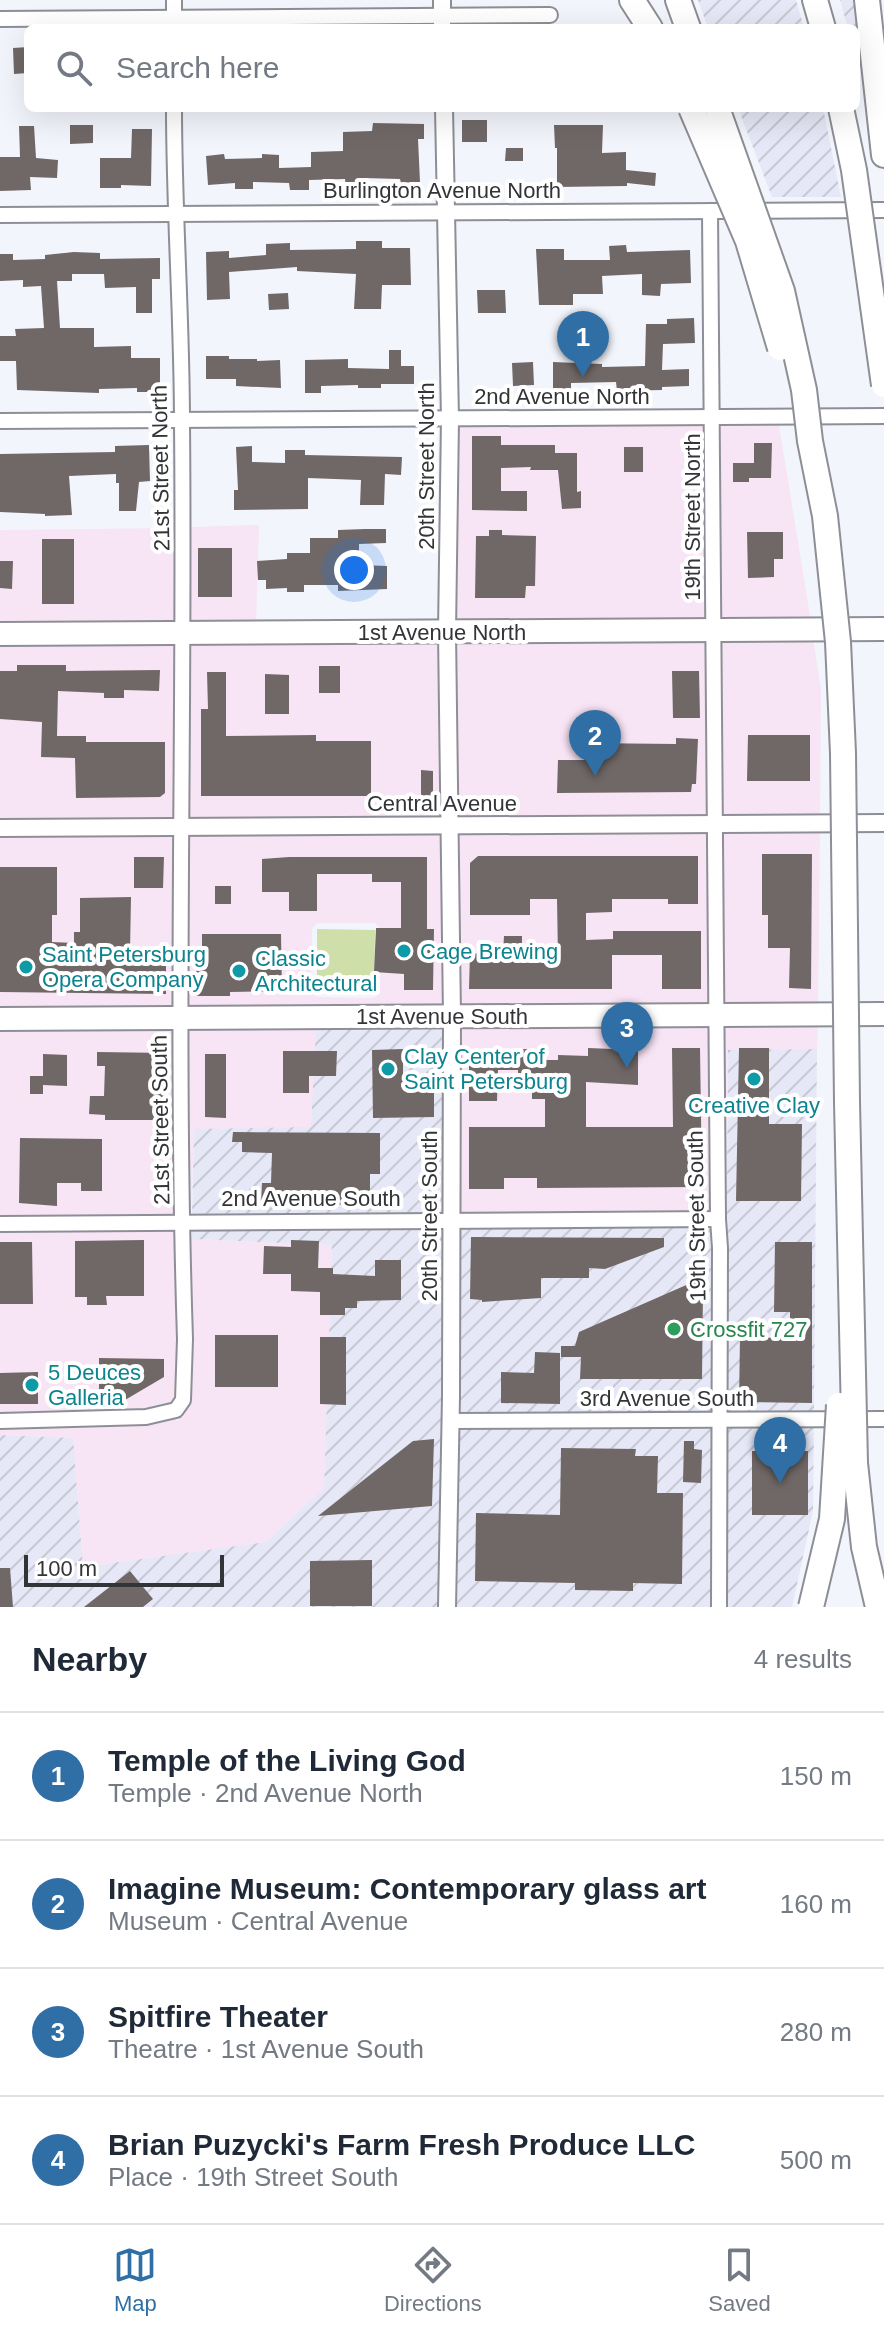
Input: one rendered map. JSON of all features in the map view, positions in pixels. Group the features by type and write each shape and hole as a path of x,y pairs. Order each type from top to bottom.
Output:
{"highway":[{"path":"632,0 648,24"},
{"path":"678,0 687,24"},
{"path":"815,0 822,24"},
{"path":"867,0 884,155"},
{"path":"693,112 748,241 810,441"},
{"path":"718,112 782,291 804,390 810,441 825,516 838,642 847,899 847,1102 855,1463 864,1547 878,1607"},
{"path":"842,112 854,170 884,385"},
{"path":"811,1607 832,1519 838,1432 847,1102"}],"main road":[{"name":"1st Avenue North","path":"0,634 884,629"},
{"name":"1st Avenue South","path":"0,1019 884,1014"}],"street":[{"path":"174,0 174,23"},
{"path":"0,19 174,23 442,14 550,15"},
{"name":"21st Street North","path":"174,112 174,214 182,420 180,827"},
{"name":"20th Street North","path":"444,112 450,419 447,632 449,825"},
{"name":"Burlington Avenue North","path":"0,215 884,210"},
{"name":"19th Street North","path":"710,211 717,824"},
{"name":"2nd Avenue North","path":"0,421 884,416"},
{"name":"Central Avenue","path":"0,828 884,823"},
{"name":"19th Street South","path":"717,824 719,1607"},
{"name":"20th Street South","path":"447,1607 452,1016 449,825"},
{"name":"21st Street South","path":"0,1421 146,1417 176,1410 183,1400 180,827"},
{"name":"2nd Avenue South","path":"0,1224 718,1219"},
{"name":"3rd Avenue South","path":"450,1421 884,1419"}],"shaded area":[{"path":"698,0 796,0 803,24 707,24"},
{"path":"840,0 855,0 857,24 847,24"},
{"path":"740,112 824,112 841,197 772,197"},
{"path":"707,425 708,623 454,624 457,426"},
{"path":"720,425 779,425 811,622 721,623"},
{"path":"259,525 256,625 189,625 189,527"},
{"path":"176,528 175,626 0,627 0,530"},
{"path":"708,638 710,816 456,817 454,639"},
{"path":"721,638 813,638 821,689 820,815 723,816"},
{"path":"440,640 442,817 187,819 189,641"},
{"path":"175,641 173,819 0,820 0,642"},
{"path":"723,831 820,831 818,1007 724,1007"},
{"path":"710,832 710,1007 458,1009 456,833"},
{"path":"442,833 445,1009 188,1010 187,834","holes":["317,923 375,923 381,930 380,992 374,998 317,997 311,991 312,929"]},
{"path":"173,834 174,1010 0,1011 0,835"},
{"path":"724,1022 818,1022 817,1049 728,1050 725,1221"},
{"path":"710,1023 711,1211 458,1212 462,1024"},
{"path":"445,1024 311,1128 194,1129 191,1214 188,1026"},
{"path":"445,1024 444,1212 192,1214 194,1129 311,1127 316,1029"},
{"path":"0,1026 174,1026 177,1214 0,1216"},
{"path":"817,1049 814,1411 725,1412 728,1050"},
{"path":"444,1227 440,1607 0,1607 0,1435 73,1438 83,1567 266,1542 324,1488 332,1245 192,1239 192,1229"},
{"path":"711,1227 711,1412 457,1413 458,1230"},
{"path":"177,1229 178,1379 177,1397 172,1404 145,1409 0,1413 0,1231"},
{"path":"191,1229 192,1239 332,1245 324,1488 266,1542 83,1567 73,1438 0,1435 0,1429 146,1424 177,1421 184,1416 190,1401 192,1379"},
{"path":"711,1427 712,1607 454,1607 457,1429"},
{"path":"725,1427 814,1427 813,1511 792,1607 726,1607"}],"green space":[{"path":"317,929 375,930 374,991 317,991"}],"building":[{"path":"24,47 24,73 14,74 13,48"},
{"path":"462,120 487,120 487,142 462,142"},
{"path":"373,123 424,124 424,139 418,139 420,182 363,178 363,186 346,187 345,179 309,180 309,190 290,190 289,183 253,182 253,189 235,189 235,183 208,185 206,156 224,154 225,159 279,155 279,168 311,167 311,152 343,151 343,132 372,131"},
{"path":"70,125 93,125 93,143 70,144"},
{"path":"554,125 603,125 602,153 626,152 626,170 656,173 655,186 627,183 627,186 557,187"},
{"path":"19,126 34,126 36,158 58,160 57,178 30,177 31,190 0,191 0,157 20,157"},
{"path":"132,129 152,129 151,186 100,188 100,158 131,158"},
{"path":"506,148 523,148 523,161 505,161"},
{"path":"356,241 382,241 382,248 410,248 411,285 382,285 381,309 354,309 356,274 297,271 297,267 229,272 230,299 207,300 206,252 229,251 229,258 266,255 266,244 290,243 290,250 356,249"},
{"path":"626,245 627,252 690,250 691,283 661,284 660,296 642,295 642,274 602,276 603,294 573,294 573,305 539,305 536,249 564,249 564,260 610,260 609,246"},
{"path":"100,253 100,259 160,258 160,279 152,279 152,313 136,313 136,287 105,288 104,274 72,274 72,281 57,281 60,328 94,328 94,347 131,346 131,358 160,358 160,392 137,392 137,388 99,389 99,393 17,390 16,361 0,361 0,336 16,336 15,329 44,328 41,286 23,287 23,280 0,281 0,254 13,254 13,260 45,259 45,255"},
{"path":"477,290 505,290 506,313 478,313"},
{"path":"288,293 289,309 269,310 268,294"},
{"path":"694,318 695,343 663,344 662,370 689,369 689,386 617,391 616,382 571,383 571,391 553,390 553,362 602,364 602,367 645,366 646,324 667,324 667,319"},
{"path":"389,350 401,350 401,366 414,366 414,384 381,384 381,388 321,386 321,393 305,393 305,360 348,359 348,368 389,369"},
{"path":"206,356 280,360 281,388 236,386 236,379 206,379"},
{"path":"533,362 534,385 513,386 512,363"},
{"path":"472,436 501,436 501,445 555,445 555,453 577,453 577,492 581,491 581,508 562,509 558,470 530,470 531,467 501,468 501,491 527,491 527,511 472,510"},
{"path":"754,443 772,443 771,478 733,482 733,463 754,463"},
{"path":"149,445 150,481 139,482 136,511 119,511 116,474 69,476 72,515 0,512 0,454 115,452 115,446"},
{"path":"252,446 252,462 285,463 285,450 305,450 305,455 402,457 401,475 385,474 384,505 360,505 361,480 308,478 308,509 234,510 234,490 238,490 236,447"},
{"path":"624,447 643,447 643,472 624,472"},
{"path":"386,529 386,543 359,544 359,565 387,566 387,589 338,591 338,585 304,585 304,592 287,592 287,588 266,589 266,580 258,580 257,561 287,559 287,553 310,553 310,538 338,538 338,530"},
{"path":"489,530 502,530 502,535 536,536 535,586 526,586 525,598 475,598 476,536 489,536"},
{"path":"747,532 783,532 783,559 774,559 774,577 748,578"},
{"path":"42,539 74,539 74,604 42,604"},
{"path":"198,548 232,548 232,597 198,597"},
{"path":"0,561 13,561 12,589 0,588"},
{"path":"17,665 66,665 66,671 160,670 159,691 124,690 124,698 104,698 104,693 58,691 57,736 86,736 86,742 165,742 165,793 160,797 76,798 75,758 41,757 42,722 0,719 0,671 17,671"},
{"path":"319,666 340,666 340,693 319,693"},
{"path":"672,671 699,671 700,718 673,718"},
{"path":"207,672 226,672 226,736 316,735 316,741 371,741 371,796 201,796 201,709 208,709"},
{"path":"265,674 289,675 289,714 265,714"},
{"path":"748,735 810,735 810,781 747,781"},
{"path":"676,738 698,739 696,784 692,784 691,792 557,793 558,760 584,760 584,743 676,744"},
{"path":"421,770 433,771 433,796 421,796"},
{"path":"762,854 812,854 811,989 789,988 790,948 768,948 768,915 762,915"},
{"path":"478,856 698,856 698,904 668,904 668,899 612,899 612,912 586,913 586,940 613,939 613,931 701,931 701,989 662,989 662,955 612,955 612,989 469,989 470,953 503,954 504,936 522,936 522,947 531,947 531,957 558,957 557,899 530,899 530,915 470,915 470,863"},
{"path":"134,857 164,857 163,888 134,888"},
{"path":"427,857 427,929 434,929 433,990 404,990 404,974 374,972 376,928 401,928 401,882 372,882 372,874 317,874 317,911 289,911 289,892 262,892 262,859"},
{"path":"0,867 57,867 57,915 52,915 52,942 74,943 74,932 80,932 80,898 131,897 130,951 166,951 166,994 0,992"},
{"path":"215,886 231,886 231,904 215,904"},
{"name":"Classic Architectural","path":"202,934 281,934 282,991 196,996 196,951 202,951"},
{"path":"588,1048 638,1050 638,1085 586,1082 586,1127 673,1127 672,1048 700,1048 702,1187 537,1188 537,1178 504,1178 504,1189 469,1189 469,1127 545,1127 545,1099 532,1099 532,1090 518,1090 518,1070 498,1070 497,1101 469,1101 469,1051 528,1049 528,1060 558,1060 558,1055 588,1056"},
{"path":"739,1048 769,1048 769,1124 802,1124 801,1201 736,1201"},
{"name":"Clay Center of Saint Petersburg","path":"403,1049 403,1088 434,1088 434,1117 373,1118 372,1050"},
{"path":"283,1051 337,1051 336,1076 309,1076 309,1093 283,1093"},
{"path":"97,1052 167,1053 166,1120 105,1120 105,1115 89,1114 90,1096 104,1096 105,1066 97,1066"},
{"path":"43,1054 67,1055 67,1086 43,1085"},
{"path":"205,1054 226,1054 226,1118 205,1117"},
{"path":"30,1076 43,1076 43,1094 30,1094"},
{"path":"233,1132 380,1133 380,1174 370,1174 370,1205 261,1204 262,1183 271,1183 272,1153 242,1152 242,1142 232,1142"},
{"path":"20,1138 102,1139 102,1191 81,1191 81,1183 57,1183 57,1206 19,1203"},
{"path":"471,1237 664,1238 664,1247 605,1269 589,1268 589,1278 541,1278 541,1298 482,1302 470,1299"},
{"path":"144,1240 144,1296 106,1296 107,1305 87,1305 87,1297 75,1297 75,1241"},
{"path":"291,1240 319,1241 318,1268 333,1268 333,1274 375,1276 375,1260 401,1260 401,1300 357,1301 357,1308 345,1308 345,1315 320,1315 320,1292 291,1291 291,1274 263,1274 264,1246 291,1247"},
{"path":"0,1242 32,1242 33,1304 0,1304"},
{"path":"775,1242 812,1242 812,1403 739,1402 740,1337 790,1338 790,1312 774,1312"},
{"path":"700,1279 703,1288 702,1379 580,1379 581,1357 561,1357 561,1346 575,1346 579,1332"},
{"path":"215,1335 278,1335 278,1387 215,1387"},
{"path":"320,1337 346,1337 346,1405 320,1404"},
{"path":"535,1352 560,1353 560,1404 501,1403 501,1372 534,1373"},
{"path":"99,1358 164,1359 164,1377 125,1400 99,1399"},
{"name":"5 Deuces Galleria","path":"38,1372 38,1404 0,1404 0,1373"},
{"path":"434,1439 432,1506 318,1516 413,1441"},
{"path":"684,1441 694,1441 694,1449 702,1450 701,1483 683,1482"},
{"path":"561,1448 636,1449 635,1456 658,1456 657,1493 683,1493 682,1584 633,1583 633,1591 575,1590 575,1583 475,1581 476,1513 560,1515"},
{"path":"752,1451 808,1451 808,1515 752,1515"},
{"path":"372,1560 372,1606 310,1606 310,1561"},
{"path":"0,1568 10,1568 13,1607 0,1607"},
{"path":"130,1571 153,1599 143,1607 84,1607"}],"place":[{"name":"Temple of the Living God","path":"583,377"},
{"name":"Imagine Museum: Contemporary glass art","path":"595,776"},
{"name":"Cage Brewing","path":"404,951"},
{"name":"Saint Petersburg Opera Company","path":"26,967"},
{"name":"Classic Architectural","path":"239,971"},
{"name":"Spitfire Theater","path":"627,1068"},
{"name":"Clay Center of Saint Petersburg","path":"388,1069"},
{"name":"Creative Clay","path":"754,1079"},
{"name":"Crossfit 727","path":"674,1329"},
{"name":"5 Deuces Galleria","path":"32,1385"},
{"name":"Brian Puzycki's Farm Fresh Produce LLC","path":"780,1483"}]}
